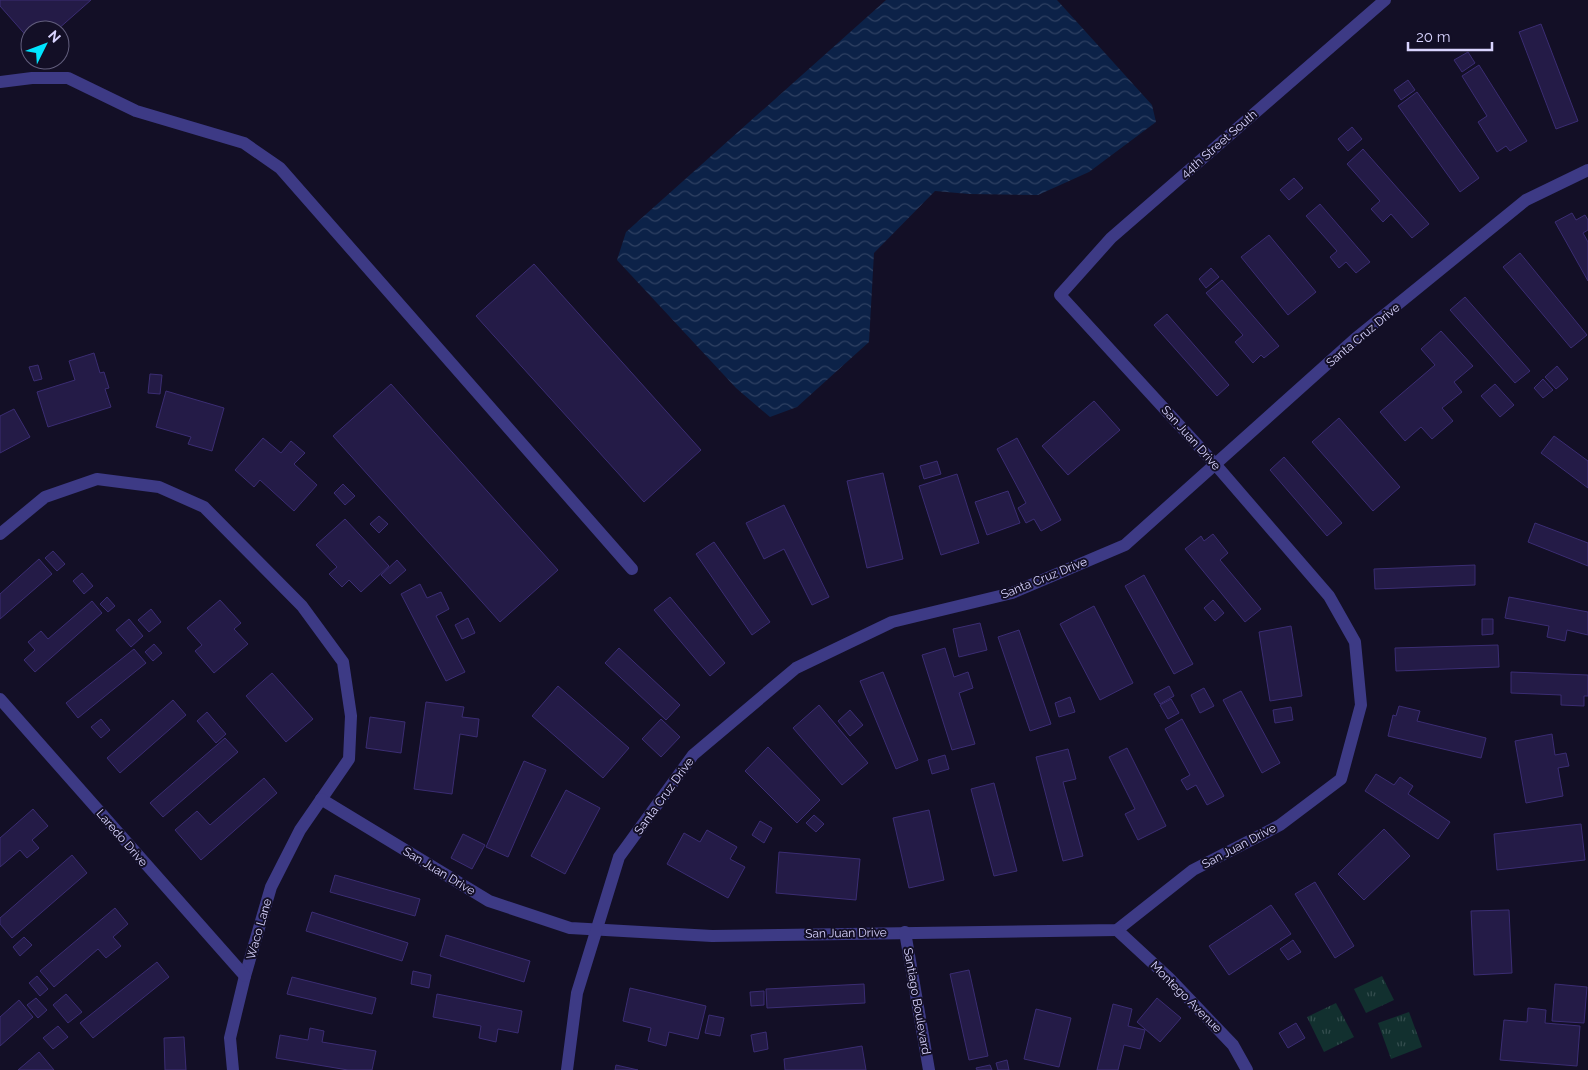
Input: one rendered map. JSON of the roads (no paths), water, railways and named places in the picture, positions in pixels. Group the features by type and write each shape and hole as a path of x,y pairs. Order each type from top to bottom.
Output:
{"street":[{"name":"44th Street South","path":"1060,295 1110,238 1385,0"},
{"path":"0,82 32,78 68,78 136,111 244,143 280,168 632,569"},
{"name":"Santa Cruz Drive","path":"567,1070 577,993 619,857 693,756 796,668 892,622 1012,593 1125,545 1355,339 1526,200 1588,170"},
{"name":"San Juan Drive","path":"321,799 489,901 570,928 712,936 1117,930 1193,870 1280,825 1341,779 1361,705 1355,642 1329,596 1216,464 1060,295"},
{"path":"0,534 45,497 97,479 159,487 204,506 302,606 343,662 351,716 349,760 321,799"},
{"name":"Laredo Drive","path":"0,699 245,976"},
{"name":"Waco Lane","path":"233,1070 230,1038 245,976 271,887 300,830 321,799"},
{"name":"Montego Avenue","path":"1117,930 1170,979 1233,1045 1247,1070"},
{"name":"Santiago Boulevard","path":"905,932 929,1070"}],"water":[{"path":"886,0 1057,0 1152,105 1156,122 1089,172 1038,195 969,194 935,191 874,253 869,342 797,407 770,417 736,388 617,260 626,232"}]}
